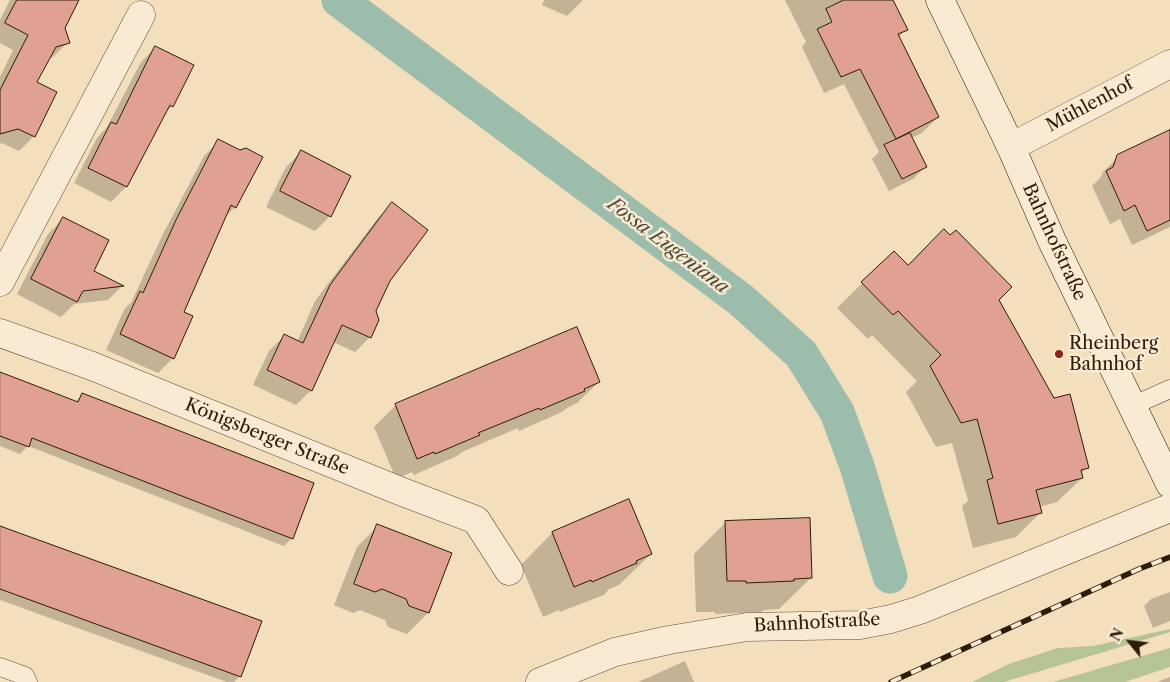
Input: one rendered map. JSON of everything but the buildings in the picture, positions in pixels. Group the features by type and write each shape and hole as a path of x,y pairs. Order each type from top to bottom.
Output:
{"street":[{"name":"Bahnhofstraße","path":"940,0 1011,147 1052,241 1170,484"},
{"path":"0,282 141,15"},
{"name":"Mühlenhof","path":"1011,147 1170,64"},
{"name":"Königsberger Straße","path":"0,333 92,366 476,520 509,571"},
{"name":"Bahnhofstraße","path":"540,682 616,652 707,633 747,627 860,625 891,619 920,610 1170,508"}],"lane":[{"path":"1132,406 1170,389"},
{"path":"0,667 24,676 28,682"}],"green space":[{"path":"1170,629 1170,632 1004,682 972,682 1009,664 1058,648 1093,646"},
{"path":"1170,648 1170,667 1125,682 1053,682"}],"waterway":[{"name":"Fossa Eugeniana","path":"339,0 741,300 801,354 837,412 857,466 890,576"}],"railway":[{"path":"891,682 1139,569 1170,557"}],"place":[{"name":"Rheinberg Bahnhof","path":"1059,354"}]}
